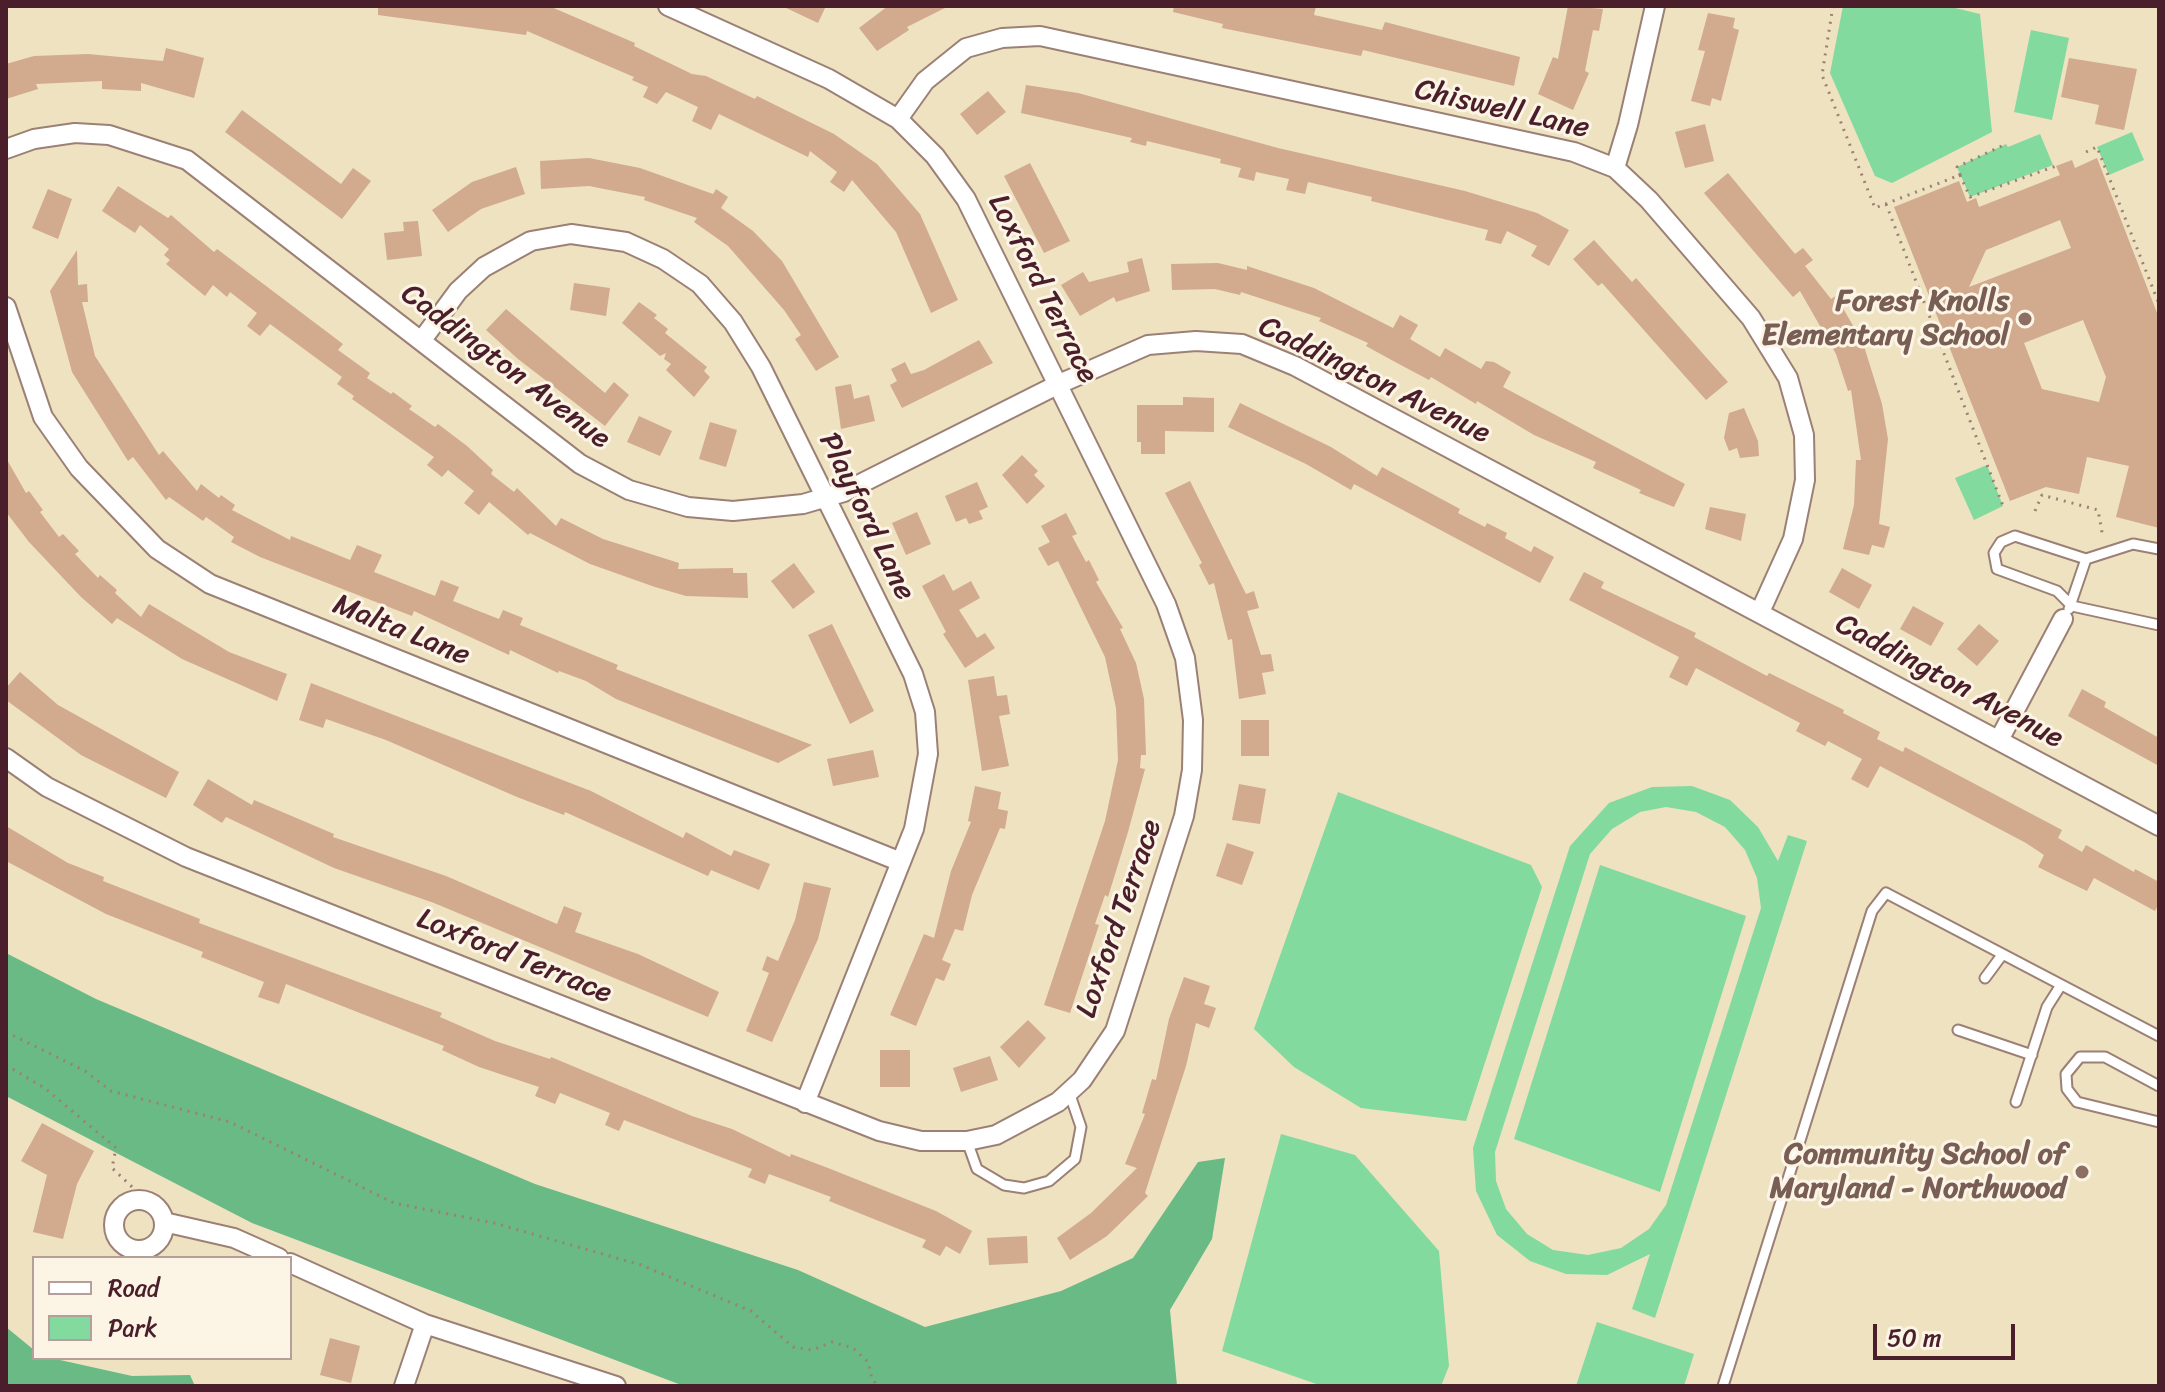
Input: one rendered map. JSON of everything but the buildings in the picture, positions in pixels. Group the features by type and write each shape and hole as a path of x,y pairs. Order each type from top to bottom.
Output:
{"street":[{"name":"Loxford Terrace","path":"6,758 71,800 186,857 805,1103 907,1137 967,1141 996,1135 1058,1102 1082,1080 1115,1031 1184,816 1192,770 1193,720 1185,658 1166,604 966,199 935,156 898,119 829,79 668,6"},
{"path":"1615,168 1655,6"},
{"name":"Chiswell Lane","path":"898,119 925,81 966,48 1002,38 1040,36 1574,152 1615,168 1649,200 1751,318 1788,378 1804,435 1805,480 1793,539 1760,612"},
{"name":"Caddington Avenue","path":"6,149 34,139 75,133 109,135 187,160 580,464 629,490 688,507 733,511 803,504 844,492 1059,384 1148,345 1196,341 1242,344 1295,366 2159,826"},
{"name":"Playford Lane","path":"422,340 458,291 484,267 531,241 571,234 626,242 663,259 700,284 733,322 761,367 913,674 925,712 928,754 926,780 914,829 805,1103"},
{"name":"Malta Lane","path":"6,307 43,417 79,468 157,549 210,584 901,862"},
{"path":"1999,740 2067,612"},
{"path":"146,1200 155,1205 164,1222 164,1232 152,1247 132,1250 123,1245 113,1228 114,1218 126,1202 146,1200"},
{"path":"164,1222 234,1238 274,1256"},
{"path":"292,1264 425,1324 616,1386"},
{"path":"404,1386 425,1324"}],"lane":[{"path":"2067,612 2057,591 1997,569 1994,553 2001,542 2015,536 2086,559 2133,544 2159,549"},
{"path":"2067,612 2086,559"},
{"path":"2067,612 2159,625"},
{"path":"1723,1386 1872,911 1886,893 2159,1036"},
{"path":"1985,978 2002,955"},
{"path":"2016,1102 2047,1007 2061,985"},
{"path":"1958,1030 2032,1055"},
{"path":"2159,1086 2105,1057 2080,1057 2066,1074 2067,1089 2077,1102 2159,1122"},
{"path":"967,1141 977,1169 1004,1185 1024,1188 1049,1181 1075,1159 1081,1127 1069,1092"}],"path":[{"path":"1833,6 1822,75 1875,208 1960,175"},
{"path":"2006,144 1957,167 1970,197 2056,166"},
{"path":"2086,152 2097,147 2159,304"},
{"path":"1886,204 2003,506"},
{"path":"2035,511 2042,495 2098,510 2103,540"},
{"path":"6,1032 85,1071 111,1091 230,1122 394,1203 494,1223 641,1265 751,1311 793,1347 812,1350 832,1342 853,1348 868,1362 872,1379 878,1386"},
{"path":"6,1065 46,1089 99,1131 116,1148 112,1168 146,1200"}],"green space":[{"path":"1843,6 1947,6 1980,14 1992,132 1892,183 1875,176 1830,73"},
{"path":"2031,30 2069,38 2052,120 2014,112"},
{"path":"2132,132 2144,160 2109,175 2097,147"},
{"path":"2040,134 2053,165 1970,197 1957,167 2006,144 2008,147"},
{"path":"1987,465 2003,506 1974,520 1955,478"},
{"path":"1692,786 1730,800 1758,827 1778,861 1788,835 1807,841 1655,1318 1632,1309 1650,1254 1607,1275 1566,1274 1530,1261 1497,1235 1476,1191 1473,1148 1570,846 1609,803 1652,787","holes":["1666,807 1696,812 1725,827 1745,850 1757,878 1761,908 1666,1205 1649,1229 1621,1248 1588,1255 1553,1250 1527,1234 1506,1209 1496,1181 1495,1152 1590,854 1612,829 1640,812"]},
{"path":"1338,792 1531,865 1542,887 1466,1121 1361,1108 1294,1067 1254,1029"},
{"path":"1600,865 1746,916 1660,1192 1514,1139"},
{"path":"6,953 96,999 535,1184 798,1270 925,1327 1061,1291 1133,1258 1198,1162 1225,1158 1212,1239 1170,1310 1177,1386 684,1386 252,1223 6,1096"},
{"path":"1281,1134 1355,1155 1439,1251 1449,1366 1441,1386 1322,1386 1222,1351"},
{"path":"1597,1322 1694,1354 1684,1386 1576,1386"},
{"path":"6,1327 32,1348 32,1360 60,1360 132,1376 190,1375 195,1386 6,1386"}],"place":[{"name":"Forest Knolls Elementary School","path":"2025,319"},
{"name":"Community School of Maryland - Northwood","path":"2082,1172"}]}
